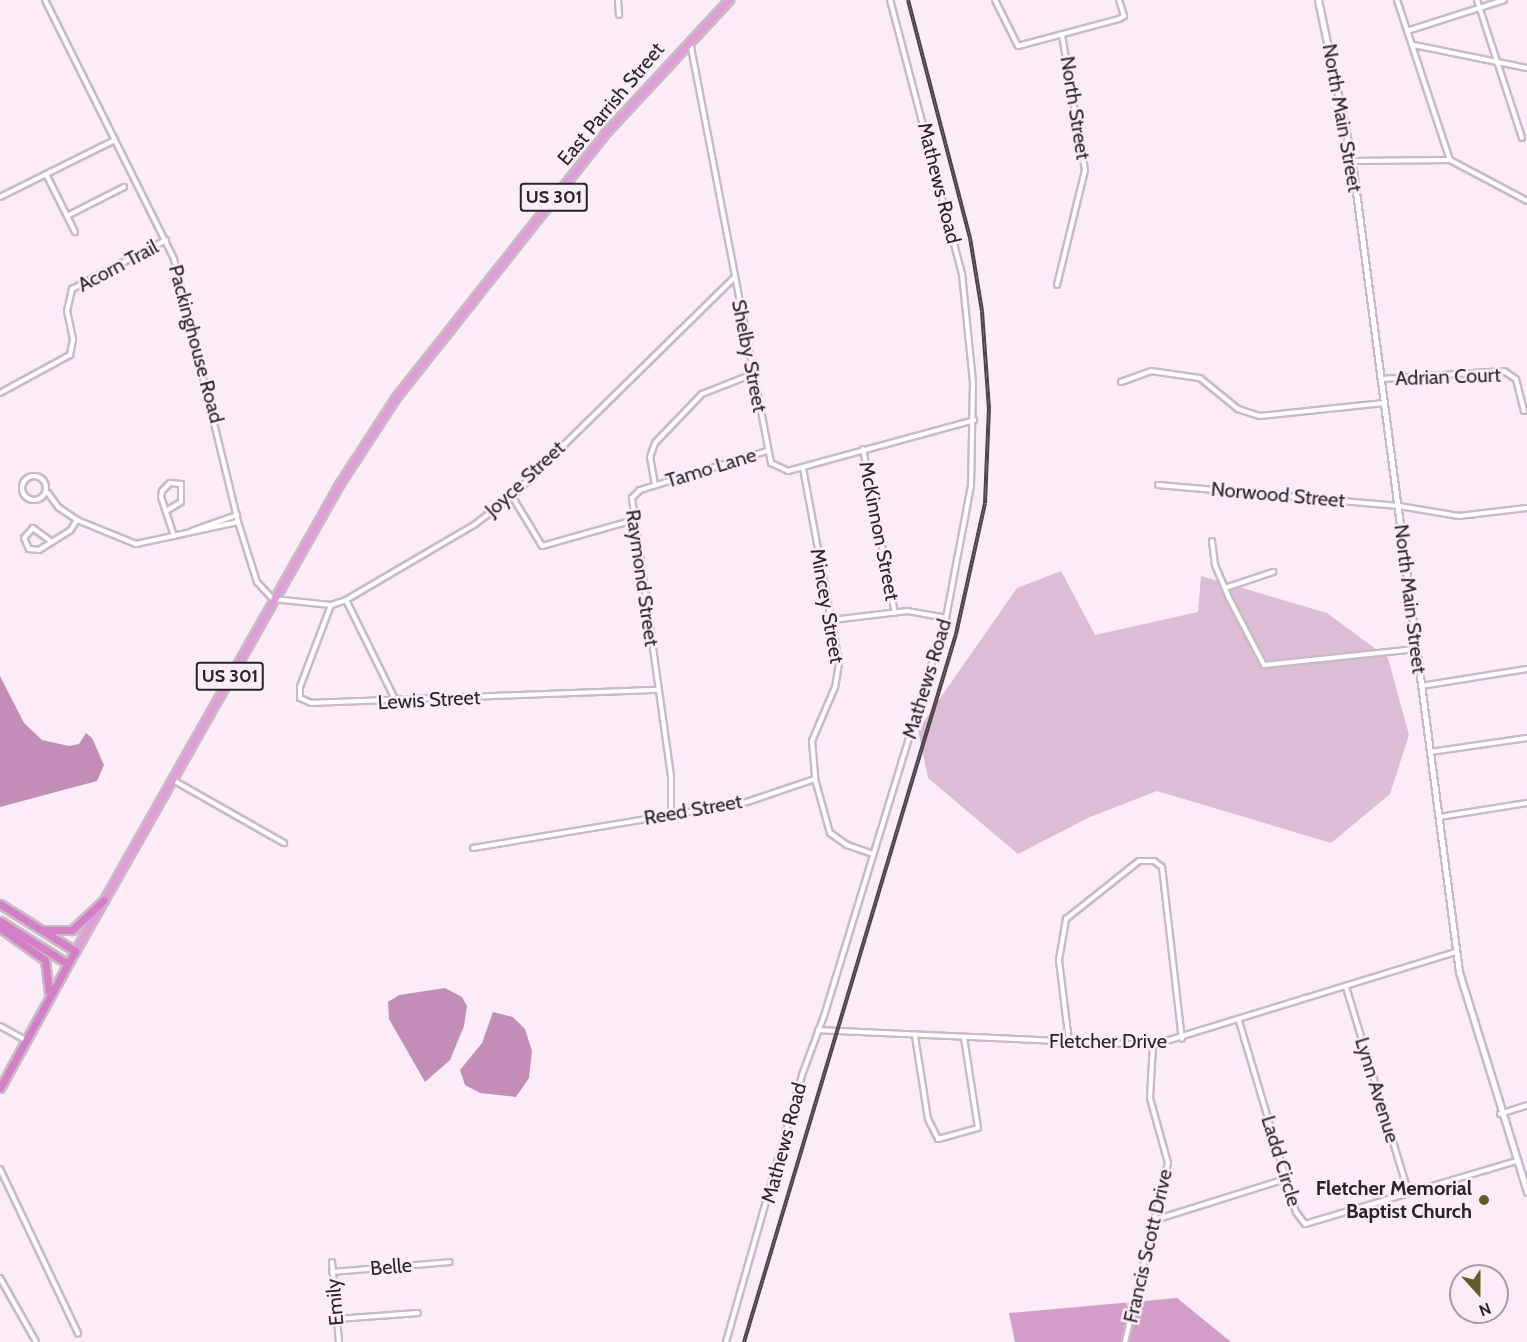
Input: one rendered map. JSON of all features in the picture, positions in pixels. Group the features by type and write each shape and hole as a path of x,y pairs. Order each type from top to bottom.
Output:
{"highway":[{"path":"40,929 72,930 104,900"},
{"path":"0,904 75,951"},
{"path":"0,921 68,964"},
{"path":"0,928 45,960 49,997"},
{"name":"US 301","path":"0,1088 75,951"}],"main road":[{"name":"East Parrish Street","path":"273,599 391,405 525,232 690,38 729,0"},
{"name":"US 301","path":"75,951 273,599"}],"street":[{"name":"Packinghouse Road","path":"45,0 166,240 186,294 238,522 257,582 273,599"},
{"path":"618,0 619,15"},
{"name":"Mathews Road","path":"726,1342 818,1030 946,618 968,508 974,420 962,274 890,0"},
{"path":"995,0 1012,43 1029,45 1124,16 1119,0"},
{"name":"North Main Street","path":"1318,0 1352,161 1456,952 1500,1114 1527,1192"},
{"path":"1397,0 1450,160"},
{"path":"1477,0 1522,138"},
{"path":"1407,31 1504,0"},
{"name":"North Street","path":"1057,285 1085,170 1062,35"},
{"name":"Shelby Street","path":"690,38 767,451"},
{"path":"1413,45 1527,68"},
{"path":"0,197 115,140"},
{"path":"1352,161 1450,160 1527,201"},
{"path":"46,174 75,232"},
{"path":"67,216 124,187"},
{"name":"Acorn Trail","path":"0,393 70,355 73,339 67,311 72,289 166,240"},
{"name":"Joyce Street","path":"273,599 331,605 346,600 474,525 512,496 734,278"},
{"path":"1121,382 1151,371 1200,378 1238,409 1260,416 1384,403"},
{"name":"Adrian Court","path":"1381,380 1504,371 1516,379 1524,411"},
{"name":"Raymond Street","path":"671,814 671,776 634,520 633,495 655,485 651,448 702,394 753,374"},
{"path":"767,451 776,469 803,468 863,449 974,420"},
{"name":"McKinnon Street","path":"863,449 894,613"},
{"name":"Tamo Lane","path":"655,485 767,451"},
{"name":"Mincey Street","path":"803,468 832,620 839,673 812,741 815,779 830,833 847,845 873,854"},
{"path":"48,493 30,500 21,484 33,475 48,493 58,507 77,520 135,544 238,522"},
{"path":"166,511 181,502 181,484 164,487 166,511 174,536"},
{"name":"Norwood Street","path":"1158,485 1399,506 1459,516 1527,508"},
{"path":"512,496 542,546 634,520"},
{"path":"189,533 237,515"},
{"path":"52,542 33,528 24,538 34,552 52,542 70,531 77,520"},
{"path":"1212,541 1225,588 1264,666 1416,649"},
{"path":"1225,588 1273,572"},
{"path":"346,600 397,702"},
{"name":"Lewis Street","path":"331,605 300,698 311,703 397,702 657,690"},
{"path":"832,620 921,611 946,618"},
{"path":"1421,686 1527,669"},
{"path":"1430,752 1527,738"},
{"path":"172,779 284,843"},
{"name":"Reed Street","path":"473,848 747,802 815,779"},
{"path":"1438,817 1527,803"},
{"path":"1069,1042 1059,960 1066,919 1139,861 1154,861 1162,867 1182,1039"},
{"name":"Fletcher Drive","path":"818,1030 1153,1045 1182,1039 1456,952"},
{"name":"Lynn Avenue","path":"1346,987 1409,1194"},
{"name":"Ladd Circle","path":"1239,1021 1296,1212 1305,1224 1516,1161"},
{"path":"0,1026 25,1040"},
{"path":"915,1036 934,1135 949,1138 978,1128 964,1038"},
{"name":"Francis Scott Drive","path":"1125,1342 1157,1220 1168,1164 1150,1098 1153,1045"},
{"path":"1500,1114 1527,1105"},
{"path":"0,1169 78,1333"},
{"path":"1157,1220 1286,1179"},
{"name":"Emily","path":"332,1262 339,1342"},
{"name":"Belle","path":"332,1272 450,1262"},
{"path":"0,1278 36,1342"},
{"path":"337,1319 418,1313"}],"shaded area":[{"path":"1061,571 1095,635 1198,612 1201,576 1327,613 1388,658 1409,735 1390,794 1331,843 1157,791 1090,817 1018,854 928,778 918,730 1017,588"},
{"path":"0,676 24,723 42,740 69,746 79,744 86,733 92,738 104,765 97,781 0,807"},
{"path":"445,988 462,997 467,1006 464,1026 450,1060 425,1082 389,1019 388,1002 399,995"},
{"path":"493,1012 513,1017 525,1029 532,1051 529,1078 516,1097 480,1093 465,1085 460,1070 482,1043"},
{"path":"1177,1298 1231,1342 1015,1342 1009,1313"}],"railway":[{"path":"744,1342 956,634 985,503 989,409 982,311 970,238 908,0"}],"place":[{"name":"Fletcher Memorial Baptist Church","path":"1484,1200"}]}
